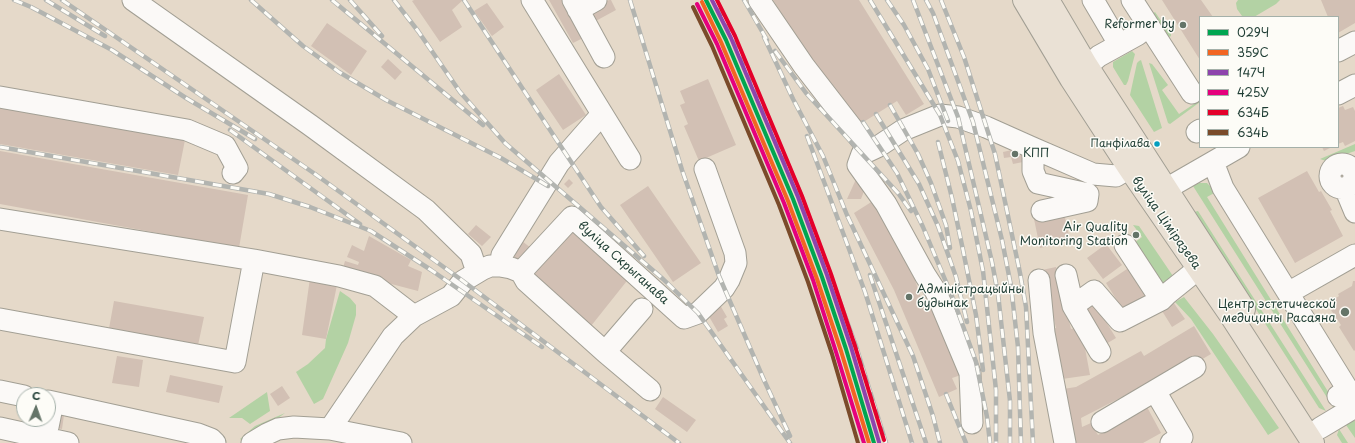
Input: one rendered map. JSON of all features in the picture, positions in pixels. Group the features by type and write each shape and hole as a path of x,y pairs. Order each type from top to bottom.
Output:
{"main road":[{"name":"вуліца Ціміразева","path":"1024,0 1071,79 1122,172 1198,269 1321,438"},
{"name":"вуліца Ціміразева","path":"1048,0 1087,66 1166,189 1321,438"}],"street":[{"path":"133,0 310,125 426,210 471,254 477,272"},
{"path":"532,0 630,159"},
{"path":"759,0 804,66 869,150"},
{"path":"1093,0 1119,44"},
{"path":"1132,0 1192,93"},
{"path":"582,3 604,57"},
{"path":"1087,66 1099,56 1136,35 1148,26"},
{"path":"1339,50 1355,42"},
{"path":"1339,93 1355,85"},
{"path":"0,97 187,130 225,146 237,168 233,173"},
{"path":"500,266 502,255 559,163 602,114"},
{"path":"972,423 970,373 936,292 886,204 858,165 862,154 879,146 903,130 940,115 958,117 973,122 1094,174 1122,172"},
{"path":"1033,148 1033,171 1038,183 1088,194 1122,172"},
{"path":"1166,189 1237,148"},
{"path":"1214,162 1223,188 1348,390 1347,401 1321,438"},
{"name":"вуліца Скрыганава","path":"521,272 572,217 684,318 698,314 724,288 736,263 735,253 705,169"},
{"path":"1345,188 1355,212"},
{"path":"1042,211 1087,201 1088,194"},
{"path":"0,219 254,260 339,276 375,286 414,316"},
{"path":"1125,246 1162,300"},
{"path":"1291,299 1355,255"},
{"path":"0,319 235,362 254,260"},
{"path":"330,428 393,336 414,316 451,296 463,281 490,266 511,268 521,272 526,281 650,390"},
{"path":"1291,299 1355,267"},
{"path":"1073,306 1094,291 1120,321 1162,300 1167,294 1198,269"},
{"path":"1066,275 1073,306 1100,352"},
{"path":"1039,280 1044,333 1065,443"},
{"path":"605,352 642,309"},
{"path":"1102,422 1196,367"},
{"path":"0,391 16,394"},
{"path":"1155,391 1182,437 1171,443"},
{"path":"56,403 198,434 211,439 215,443"},
{"path":"252,443 278,429 294,427 330,428 401,443"},
{"path":"0,428 68,443"}],"green space":[{"path":"1238,0 1280,0 1256,16 1242,16 1237,9 1236,3"},
{"path":"1155,12 1164,25 1165,24 1171,36 1167,38 1152,14"},
{"path":"1132,51 1135,54 1128,81 1126,85 1124,85 1113,67 1113,62"},
{"path":"1141,60 1162,128 1154,132 1130,95 1137,63"},
{"path":"1149,63 1152,64 1168,85 1162,90 1179,114 1199,101 1199,103 1170,124 1168,123"},
{"path":"1355,144 1355,151 1326,161 1320,159"},
{"path":"1199,183 1207,183 1216,192 1207,197 1337,406 1333,407 1193,186"},
{"path":"1198,211 1326,411 1319,408 1194,212"},
{"path":"1133,225 1139,226 1175,279 1164,287 1134,243 1142,237"},
{"path":"340,291 350,298 356,305 356,315 348,343 323,399 314,404 296,372 308,364 325,348 326,339"},
{"path":"1184,297 1213,334 1279,428 1268,435 1191,319 1175,302"},
{"path":"267,392 270,411 250,424 242,418 229,418"},
{"path":"285,413 248,440 244,442 240,439 255,426"},
{"path":"1351,421 1355,421 1355,438 1346,425"},
{"path":"1339,429 1348,443 1342,443 1337,435"}],"building":[{"path":"463,0 452,10 462,27 440,42 412,1"},
{"path":"549,0 564,0 585,37 573,43"},
{"path":"611,0 616,10 592,23 586,13"},
{"path":"773,0 859,0 924,104 906,115 897,101 854,128"},
{"path":"1162,0 1201,0 1212,16 1199,16 1199,58"},
{"path":"1321,0 1355,0 1355,23 1339,32 1339,16 1328,16"},
{"path":"487,3 504,27 492,36 474,11"},
{"path":"327,23 367,51 351,75 311,46"},
{"path":"388,59 402,72 395,80 381,67"},
{"path":"559,74 586,115 563,130 536,90"},
{"path":"708,79 736,145 699,161 684,126 688,124 680,105 685,103 680,91"},
{"path":"1343,106 1345,110 1353,107 1355,111 1355,141 1345,146 1343,142 1339,144 1339,108"},
{"path":"0,107 185,140 178,175 0,144"},
{"name":"КПП","path":"1025,147 1028,161 1013,164 1011,157 1004,158 1003,152"},
{"path":"1322,148 1330,148 1324,151"},
{"path":"0,151 248,195 239,248 0,204"},
{"path":"1307,171 1319,192 1321,191 1332,210 1330,211 1343,236 1295,263 1258,198"},
{"path":"857,177 866,186 861,199 847,199"},
{"path":"569,179 573,183 568,188 564,184"},
{"path":"648,186 701,263 673,282 620,205"},
{"name":"Адміністрацыйны будынак","path":"876,199 918,276 915,280 924,307 935,303 964,374 952,378 957,389 939,397 894,290 854,213"},
{"path":"1064,213 1070,241 1040,248 1034,219"},
{"path":"476,225 491,237 482,246 468,234"},
{"path":"575,230 630,277 591,326 532,273"},
{"name":"Air Quality Monitoring Station","path":"1135,230 1140,237 1136,240 1131,233"},
{"path":"369,236 411,260 408,266 422,272 418,291 342,271 345,261 358,265 359,262 347,257 352,245 364,251"},
{"path":"522,241 531,248 519,261 510,253"},
{"path":"1106,244 1122,265 1103,279 1087,258"},
{"path":"1056,267 1071,329 1081,327 1090,375 1062,379 1050,329 1056,328 1042,270"},
{"path":"1130,267 1150,296 1123,310 1106,283"},
{"path":"310,278 337,285 326,339 302,335"},
{"path":"1353,281 1355,281 1354,351 1339,327 1341,325 1331,310 1334,308 1330,302 1339,296 1338,294 1352,286"},
{"path":"1092,299 1116,338 1101,347 1077,309"},
{"path":"1171,299 1185,319 1172,327 1159,306"},
{"path":"114,301 204,317 197,350 108,334"},
{"path":"720,305 727,317 724,319 728,326 718,332 707,313"},
{"path":"1194,326 1211,354 1160,384 1157,379 1081,418 1082,427 1091,423 1098,435 1147,407 1161,433 1143,443 1071,443 1063,389 1076,387 1141,351 1144,356"},
{"path":"117,356 143,360 139,387 112,383"},
{"path":"170,375 223,386 219,403 166,392"},
{"path":"282,386 290,398 278,406 270,394"},
{"path":"663,397 696,420 687,432 655,409"},
{"path":"56,413 64,415 62,429 52,427 56,427"}],"railway":[{"path":"14,0 31,7 112,50 186,98 255,139"},
{"path":"46,0 105,36"},
{"path":"62,0 315,174 463,281 679,443"},
{"path":"251,0 303,46 339,72 386,100 501,158 548,186"},
{"path":"332,0 483,125"},
{"path":"350,0 382,36"},
{"path":"394,0 418,31 460,92 505,143 663,279 698,313 790,443"},
{"path":"464,0 601,207 644,256"},
{"path":"630,0 682,170 719,276 790,436"},
{"path":"714,0 732,36 801,195 856,346 886,443"},
{"path":"744,0 767,40"},
{"path":"870,0 940,115 958,161 971,211 983,271 996,390 996,443"},
{"path":"887,0 904,25 928,69 948,121"},
{"path":"913,0 958,117 992,262 998,294 1010,401 1010,443"},
{"path":"926,0 933,13 973,122 1002,240 1011,286 1018,347 1021,443"},
{"path":"941,0 964,57 995,154 1020,273 1026,307 1033,443"},
{"path":"764,37 793,99 823,156 847,215 913,356 933,416 940,443"},
{"path":"775,51 806,93 898,193 911,211"},
{"path":"890,105 918,154 931,183 946,225 950,248"},
{"path":"876,114 919,184 938,226 956,277 967,322"},
{"path":"863,122 897,173 923,227 954,301 976,362 987,417 990,443"},
{"path":"230,130 360,224"},
{"path":"807,136 865,292 912,443"},
{"path":"938,142 952,198 976,315 983,370"},
{"path":"0,147 269,194 310,207 371,231 431,270 542,347"},
{"path":"870,275 926,443"},
{"path":"946,394 966,443"}],"transit line":[{"name":"029Ч","path":"706,0 726,40 793,199 822,277 846,349 874,443"},
{"name":"147Ч","path":"712,0 731,38 798,197 827,275 851,347 879,442"},
{"name":"634Б","path":"717,0 735,36 802,196 831,274 884,440"},
{"name":"359С","path":"702,2 721,42 788,201 817,279 869,443"},
{"name":"425У","path":"697,4 717,44 784,203 813,280 864,443"},
{"name":"634Ь","path":"693,7 712,46 779,205 808,282 832,354 858,443"}],"place":[{"name":"Reformer by","path":"1183,25"},
{"name":"Панфілава","path":"1157,144"},
{"name":"КПП","path":"1015,154"},
{"name":"Air Quality Monitoring Station","path":"1136,235"},
{"name":"Адміністрацыйны будынак","path":"909,297"},
{"name":"Центр эстетической медицины Расаяна","path":"1345,312"}]}
